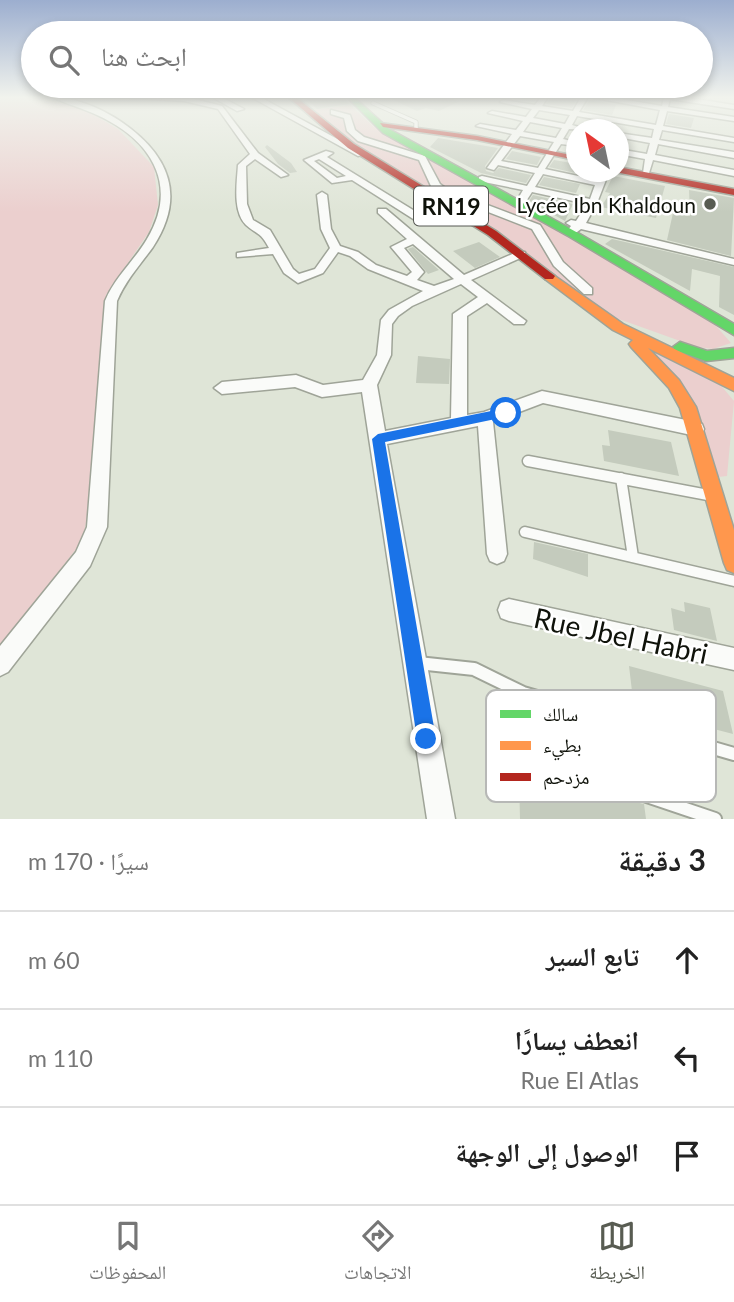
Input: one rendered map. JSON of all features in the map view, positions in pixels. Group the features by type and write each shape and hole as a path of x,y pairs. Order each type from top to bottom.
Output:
{"main road":[{"name":"RN19","path":"338,135 363,155 465,215 521,254 613,323 674,384 688,407 724,499 734,562"},
{"path":"396,135 570,230 734,330"},
{"path":"496,135 554,147 566,154"},
{"path":"432,157 482,180 570,230"},
{"path":"629,166 649,161 700,174 734,190"},
{"path":"629,169 700,174"},
{"name":"RN19","path":"613,323 706,356 734,354 728,371 734,385"},
{"name":"RN19","path":"613,323 734,385"}],"street":[{"path":"0,664 67,582 83,559 94,534 100,502 111,301 117,285 145,253 167,206 166,174 158,158 131,135"},
{"path":"241,135 255,155 284,175"},
{"path":"326,135 363,155"},
{"path":"356,135 422,158 436,186 445,192 536,227 558,264 588,291"},
{"path":"517,135 482,180 587,201"},
{"path":"520,204 561,135"},
{"path":"630,135 734,153"},
{"path":"629,153 649,161 657,135"},
{"path":"704,135 700,174 734,171"},
{"path":"705,135 734,140"},
{"path":"554,147 566,144"},
{"path":"348,147 320,156 422,220"},
{"path":"255,155 242,165 242,204 247,218 266,232 290,275 298,279 319,271 336,248"},
{"path":"495,162 566,175"},
{"path":"242,174 275,168"},
{"path":"594,182 587,201 570,230 734,262"},
{"path":"322,195 326,229 336,248 435,291"},
{"path":"382,211 463,281 519,321"},
{"path":"403,279 418,272 397,247 414,240"},
{"path":"241,255 276,250"},
{"path":"441,819 369,385 384,354 387,320 402,305 521,254"},
{"path":"402,305 403,279"},
{"path":"459,424 460,314 486,298"},
{"path":"222,388 296,381 322,391 369,385"},
{"path":"378,439 485,418 548,397 696,429"},
{"path":"485,418 497,554"},
{"name":"Rue Jbel Habri","path":"509,610 734,659"}],"lane":[{"path":"528,461 724,499"},
{"path":"621,478 633,557"},
{"path":"525,532 734,581"},
{"path":"415,663 474,669 517,690"},
{"path":"716,749 734,754"},
{"path":"665,802 715,819"}],"shaded area":[{"path":"0,135 124,135 154,167 158,205 149,232 106,295 101,433 83,540 0,648"},
{"path":"343,135 388,135 665,292 717,327 731,343 713,349 697,347 616,318"},
{"path":"646,345 718,382 734,401 727,476 718,477"}],"building":[{"path":"438,138 498,148 485,166 486,171 493,173 499,168 531,175 526,183 481,173 430,147"},
{"path":"267,145 291,163 297,172 290,173 278,164 265,147"},
{"path":"512,151 541,157 537,165 506,159"},
{"path":"554,160 566,162 566,171 549,167"},
{"path":"544,177 580,184 576,193 539,185"},
{"path":"629,179 665,186 656,218 601,207 610,193 605,192 610,182 629,182"},
{"path":"689,190 734,198 731,256 667,240 673,213 690,216"},
{"path":"533,195 573,204 565,221 529,201"},
{"path":"612,239 734,267 734,315 719,307 720,276 692,269 690,291 605,244"},
{"path":"479,242 500,257 475,268 453,251"},
{"path":"413,247 439,270 428,274 408,249"},
{"path":"418,356 450,359 449,384 416,383"},
{"path":"608,430 671,442 679,476 604,461 602,445 610,446"},
{"path":"534,542 588,554 588,577 533,559"},
{"path":"684,602 710,608 717,641 674,630 671,608 685,612"},
{"path":"629,666 723,691 733,734 716,730 716,690 632,690"},
{"path":"520,802 635,802 644,804 646,819 520,819"}],"traffic: fast":[{"path":"394,135 574,235 734,330"},
{"path":"680,347 706,356 734,353"}],"traffic: slow":[{"path":"549,276 618,327 734,385"},
{"path":"636,344 674,384 688,407 734,563"}],"traffic: jam":[{"path":"338,135 492,233 549,276"},
{"path":"457,135 566,156"},
{"path":"629,172 734,192"}],"place":[{"name":"Lycée Ibn Khaldoun","path":"710,204"}],"route":[{"path":"426,739 378,439 506,413"}]}
